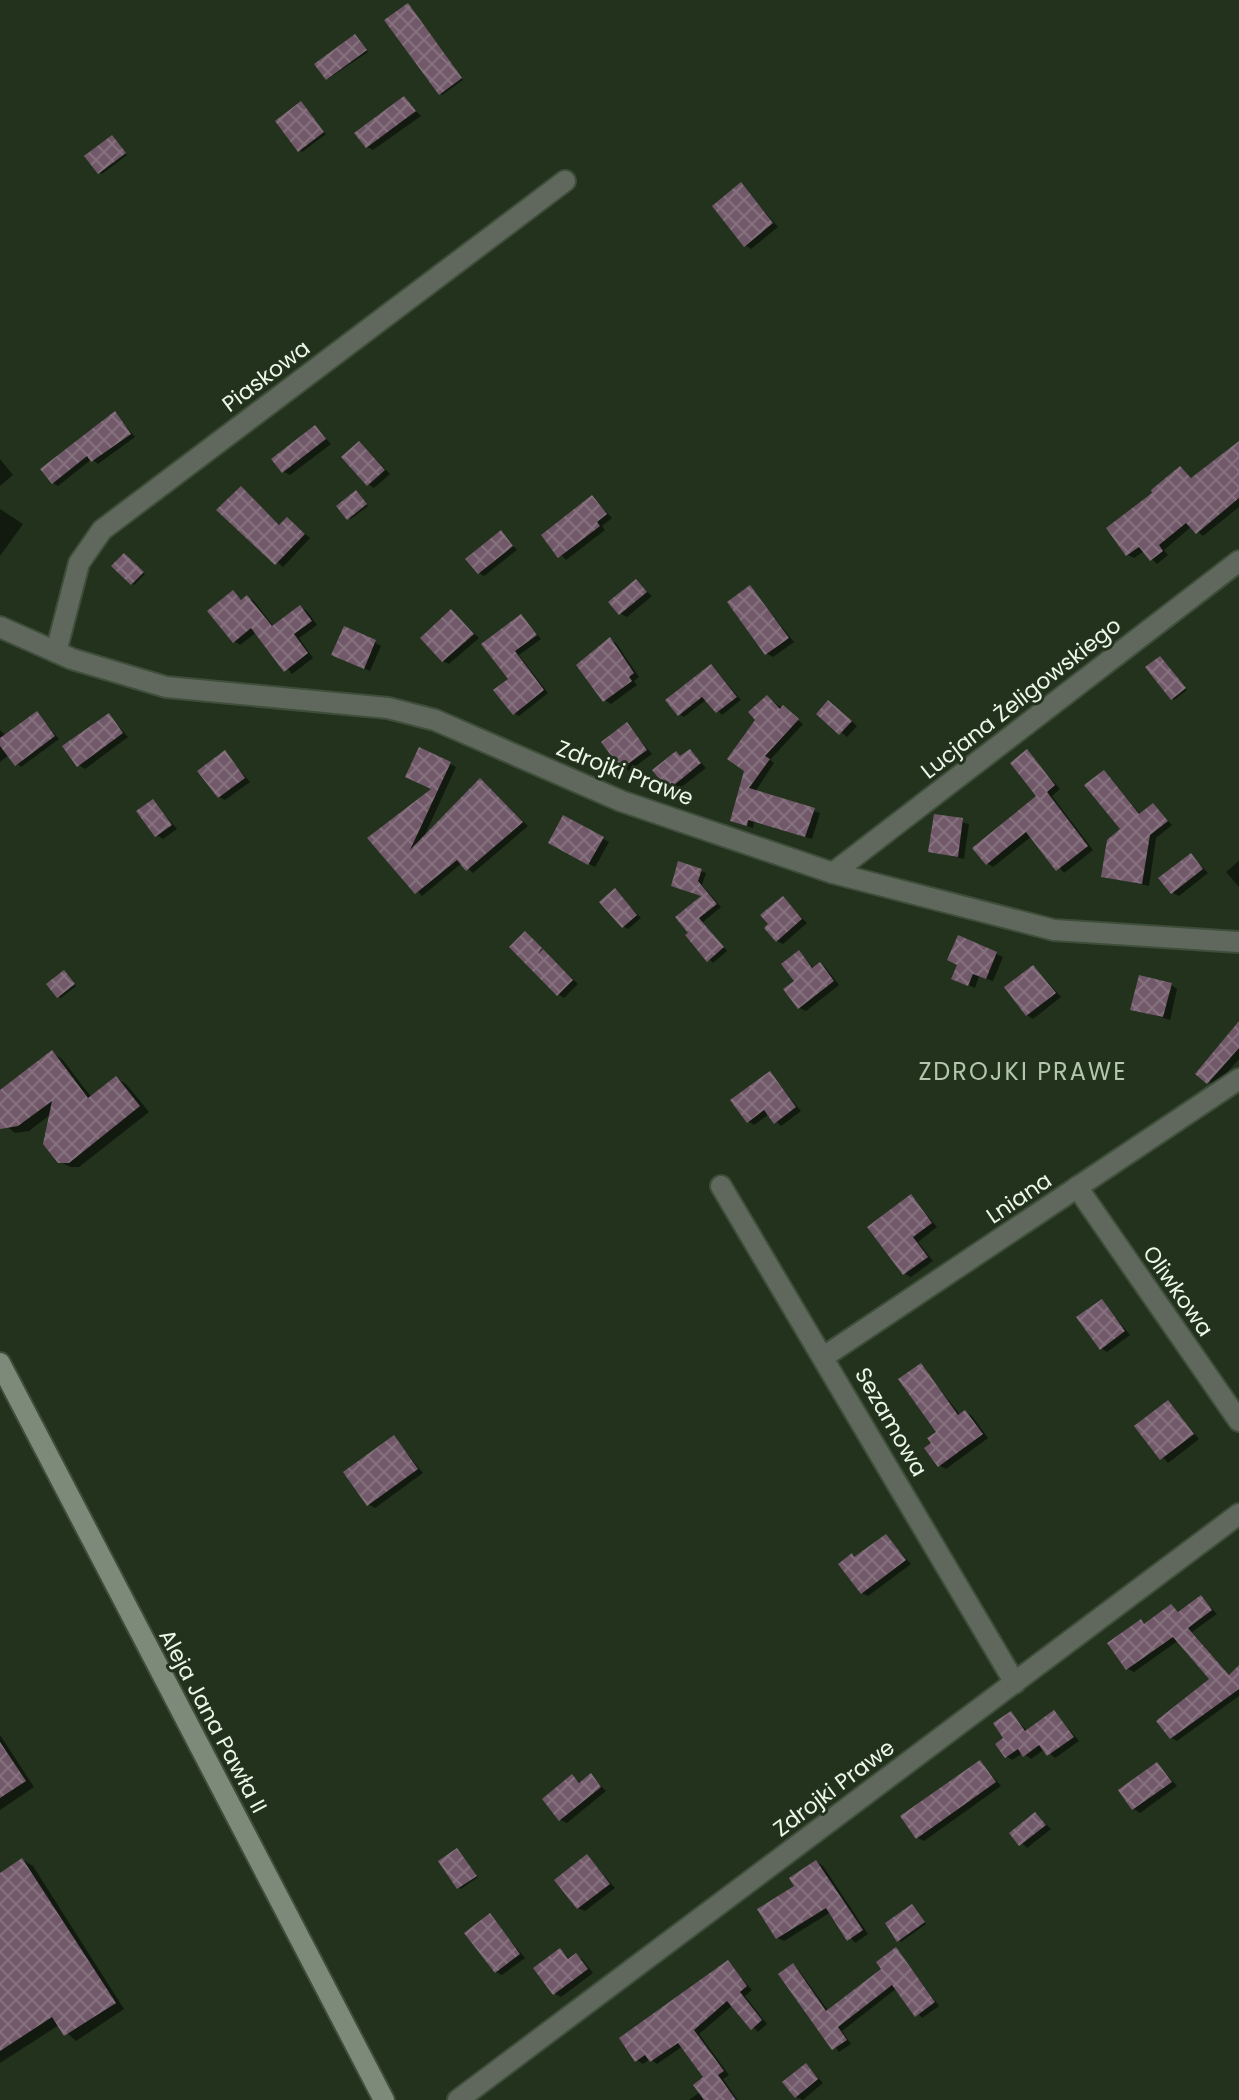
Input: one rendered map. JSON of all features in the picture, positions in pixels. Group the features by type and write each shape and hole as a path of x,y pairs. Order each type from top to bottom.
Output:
{"main road":[{"name":"Aleja Jana Pawła II","path":"0,1363 384,2100"}],"street":[{"name":"Piaskowa","path":"56,652 79,563 102,530 565,181"},
{"name":"Lucjana Żeligowskiego","path":"833,873 1239,561"},
{"name":"Zdrojki Prawe","path":"0,627 56,652 166,687 388,708 435,720 621,801 833,873 1054,930 1239,942"},
{"name":"Lniana","path":"825,1356 1239,1079"},
{"name":"Sezamowa","path":"721,1186 825,1356 1015,1683"},
{"name":"Oliwkowa","path":"1077,1187 1239,1421"},
{"name":"Zdrojki Prawe","path":"458,2100 1239,1514"}],"building":[{"path":"408,3 462,78 439,95 384,20"},
{"path":"355,34 367,50 326,80 314,64"},
{"path":"404,96 416,111 366,148 354,133"},
{"path":"301,101 324,132 298,152 275,121"},
{"path":"112,135 126,153 98,174 84,156"},
{"path":"741,182 773,223 744,247 712,206"},
{"path":"115,411 131,434 91,462 87,456 52,484 40,469"},
{"path":"315,425 326,439 282,473 271,459"},
{"path":"359,441 385,470 367,486 341,457"},
{"path":"1239,441 1239,498 1196,534 1186,523 1159,545 1163,551 1150,561 1139,547 1126,556 1106,528 1152,493 1151,490 1180,466 1191,478"},
{"path":"241,486 279,525 287,517 305,534 275,565 216,510"},
{"path":"356,490 367,504 347,520 336,506"},
{"path":"592,495 607,514 597,522 600,526 558,558 541,535"},
{"path":"501,530 513,546 478,574 465,559"},
{"path":"124,553 144,572 131,585 111,566"},
{"path":"636,579 647,592 619,615 608,602"},
{"path":"750,585 789,638 765,655 727,602"},
{"path":"233,590 241,600 247,595 272,626 300,605 312,621 294,634 308,653 284,672 251,628 233,643 207,611"},
{"path":"451,609 474,634 442,662 420,638"},
{"path":"521,614 537,635 515,651 544,690 513,715 493,690 508,679 481,644"},
{"path":"344,626 376,640 364,669 331,655"},
{"path":"610,637 634,673 629,677 632,681 603,702 576,665"},
{"path":"1160,656 1186,688 1171,700 1145,667"},
{"path":"711,664 737,697 716,713 702,697 678,716 665,700"},
{"path":"767,695 780,709 783,705 799,719 765,756 770,759 749,788 815,808 805,837 748,820 747,826 730,821 744,771 727,759 755,720 748,712"},
{"path":"828,700 852,721 839,735 816,714"},
{"path":"37,711 55,736 15,766 0,746 0,738"},
{"path":"109,713 123,733 77,767 62,746"},
{"path":"627,722 647,750 621,769 601,742"},
{"path":"419,747 451,762 410,850 480,778 523,822 466,871 457,860 415,894 367,838 431,789 405,777"},
{"path":"690,749 701,763 668,790 652,770 676,751 680,756"},
{"path":"1027,749 1055,785 1047,792 1088,846 1056,871 1026,832 986,865 972,848 1036,796 1010,763"},
{"path":"225,750 245,778 218,798 197,771"},
{"path":"1104,770 1139,814 1153,803 1168,821 1150,835 1142,884 1101,877 1107,840 1120,829 1084,785"},
{"path":"153,799 172,825 155,837 136,811"},
{"path":"934,814 963,818 958,857 928,852"},
{"path":"563,815 604,837 588,865 548,843"},
{"path":"1191,853 1203,869 1171,894 1158,878"},
{"path":"678,861 702,869 698,881 717,904 699,918 724,947 707,962 675,917 701,896 671,886"},
{"path":"615,888 637,915 622,928 599,902"},
{"path":"783,896 802,919 776,942 764,928 768,924 760,915"},
{"path":"525,931 542,948 538,954 543,949 573,980 557,996 509,947"},
{"path":"958,935 997,952 986,979 973,974 968,986 951,979 957,965 947,960"},
{"path":"799,950 812,968 820,962 834,981 798,1009 783,989 794,981 781,964"},
{"path":"1033,965 1056,993 1026,1016 1004,987"},
{"path":"64,970 75,984 57,998 46,984"},
{"path":"1139,975 1172,983 1163,1017 1130,1010"},
{"path":"1239,1021 1239,1048 1207,1084 1195,1074"},
{"path":"52,1050 88,1098 116,1076 140,1106 69,1163 58,1163 43,1144 52,1101 18,1126 0,1129 0,1090"},
{"path":"770,1071 796,1107 774,1124 764,1110 747,1123 730,1100"},
{"path":"911,1194 932,1223 913,1237 928,1257 903,1275 867,1227"},
{"path":"1102,1299 1125,1331 1100,1350 1076,1317"},
{"path":"921,1363 958,1415 965,1410 983,1434 938,1467 924,1448 931,1443 927,1438 936,1432 898,1379"},
{"path":"1168,1400 1194,1434 1160,1460 1134,1426"},
{"path":"394,1435 418,1469 367,1506 343,1472"},
{"path":"886,1534 906,1560 861,1594 838,1564 852,1553 854,1557"},
{"path":"1201,1595 1212,1610 1188,1628 1229,1675 1239,1665 1239,1689 1170,1739 1156,1721 1209,1679 1173,1637 1126,1670 1107,1643 1141,1619 1144,1624 1171,1604 1178,1612"},
{"path":"1054,1710 1074,1737 1047,1756 1039,1745 1023,1757 1018,1749 1005,1758 995,1744 1003,1738 993,1723 1011,1711 1025,1731"},
{"path":"0,1742 26,1781 0,1798"},
{"path":"980,1760 996,1782 916,1839 900,1816"},
{"path":"1157,1762 1172,1782 1132,1810 1118,1790"},
{"path":"591,1773 601,1787 559,1821 542,1799 572,1774 579,1783"},
{"path":"1035,1812 1046,1825 1019,1846 1009,1833"},
{"path":"457,1848 477,1876 457,1889 438,1861"},
{"path":"587,1854 610,1884 577,1909 554,1880"},
{"path":"22,1858 116,2003 64,2036 52,2017 0,2051 0,1873"},
{"path":"816,1860 863,1930 847,1941 826,1908 776,1939 757,1909 794,1886 789,1878"},
{"path":"912,1904 925,1922 897,1942 885,1923"},
{"path":"490,1913 520,1954 495,1973 464,1933"},
{"path":"896,1947 935,2002 915,2017 892,1985 838,2027 847,2040 832,2050 778,1974 793,1963 826,2011 881,1969 876,1962"},
{"path":"560,1948 568,1959 576,1953 588,1969 553,1995 533,1968"},
{"path":"728,1960 747,1986 740,1992 762,2020 751,2030 727,2001 694,2030 724,2071 718,2075 736,2100 704,2100 693,2085 703,2077 678,2043 650,2062 645,2055 635,2062 619,2038"},
{"path":"806,2063 818,2079 795,2098 782,2082"}],"district":[{"name":"ZDROJKI PRAWE","path":"1023,1071"}]}
